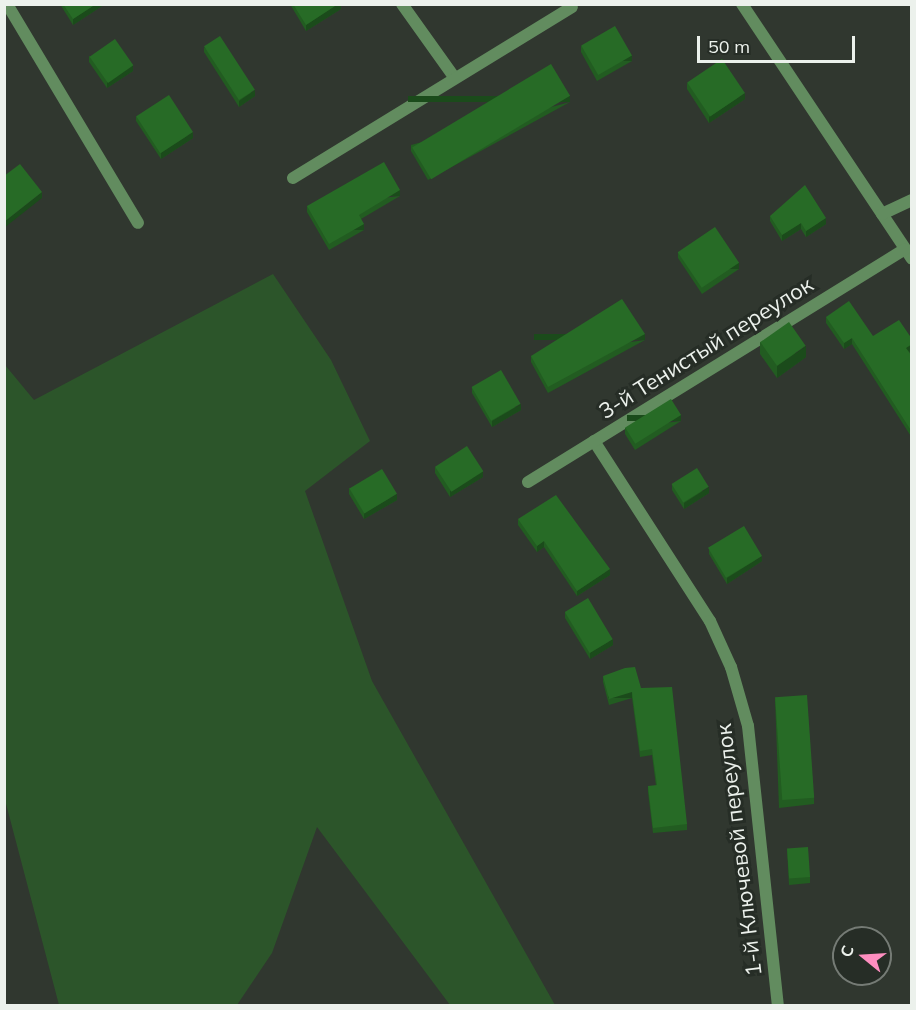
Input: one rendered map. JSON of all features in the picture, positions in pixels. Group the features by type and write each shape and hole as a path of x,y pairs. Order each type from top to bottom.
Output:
{"street":[{"path":"7,4 138,223"},
{"path":"402,4 454,77"},
{"path":"742,4 908,254"},
{"path":"293,178 454,77 572,7"},
{"path":"882,214 912,200"},
{"name":"3-й Тенистый переулок","path":"528,482 908,254"},
{"name":"1-й Ключевой переулок","path":"594,441 710,621 731,667 748,726 778,1005"}],"green space":[{"path":"273,274 331,360 370,441 305,491 372,681 555,1005 450,1005 317,827 272,953 237,1005 59,1005 5,800 5,365 34,400"}],"building":[{"path":"63,4 96,4 73,19"},
{"path":"293,4 338,4 306,25"},
{"path":"615,26 632,55 598,75 581,46"},
{"path":"220,36 255,90 239,100 204,46"},
{"path":"115,39 133,65 108,83 90,57"},
{"path":"722,59 745,93 710,116 687,82"},
{"path":"551,64 570,96 431,179 412,147"},
{"path":"169,95 193,132 160,153 136,116"},
{"path":"384,162 400,190 359,215 364,224 329,244 307,206"},
{"path":"20,164 42,192 4,222 4,176"},
{"path":"805,185 826,218 806,231 801,223 782,235 770,216"},
{"path":"715,227 739,263 702,288 678,252"},
{"path":"622,299 645,334 548,387 531,356"},
{"path":"849,301 873,336 899,320 912,339 912,344 906,348 912,356 912,432 852,338 844,343 826,317"},
{"path":"789,322 806,346 777,366 760,342"},
{"path":"501,370 520,404 491,421 472,387"},
{"path":"671,399 681,415 635,444 625,428"},
{"path":"467,446 483,471 451,492 435,467"},
{"path":"697,468 709,487 683,503 672,484"},
{"path":"382,469 397,494 364,513 349,489"},
{"path":"556,495 610,569 577,591 544,541 537,546 518,519"},
{"path":"744,526 762,556 726,578 708,548"},
{"path":"588,598 613,639 590,653 565,612"},
{"path":"635,667 641,688 672,687 687,824 653,828 648,786 657,785 652,749 640,751 632,692 609,699 603,676"},
{"path":"807,695 814,798 782,800 775,697"},
{"path":"808,847 810,877 789,878 787,848"}]}
